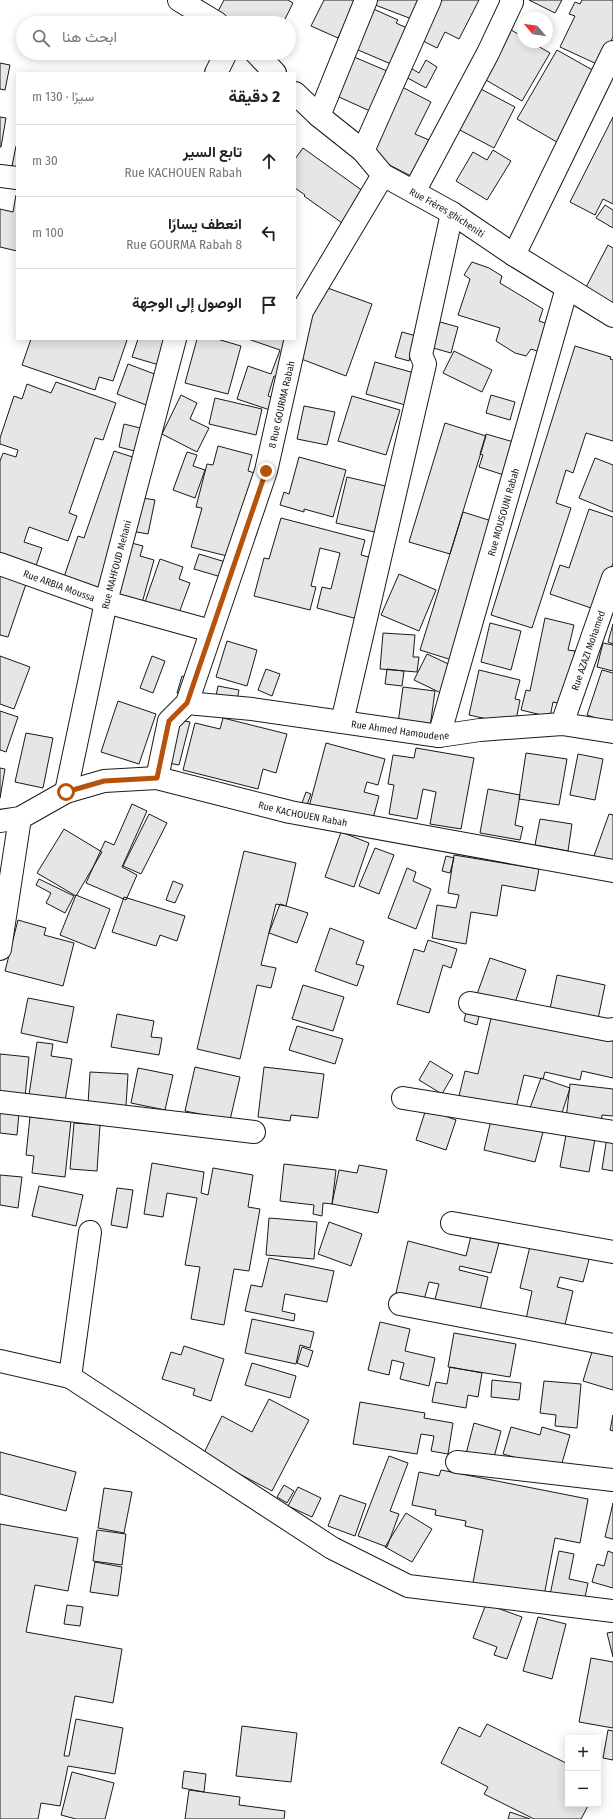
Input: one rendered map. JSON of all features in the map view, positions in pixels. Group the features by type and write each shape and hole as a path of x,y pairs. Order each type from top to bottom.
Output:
{"street":[{"path":"319,116 366,0"},
{"path":"363,151 430,0"},
{"path":"414,192 488,53 512,0"},
{"path":"187,2 207,16"},
{"path":"514,255 613,52"},
{"path":"216,72 222,60"},
{"path":"263,60 275,72"},
{"name":"Rue Frères ghicheniti","path":"296,94 319,116 363,151 383,175 452,213 514,255 613,316"},
{"name":"8 Rue GOURMA Rabah","path":"296,338 302,312 383,175"},
{"path":"0,176 16,178"},
{"path":"342,722 425,364 421,355 452,213"},
{"name":"Rue MOUSOUNI Rabah","path":"439,736 567,288"},
{"name":"Rue MAHFOUD Mehani","path":"66,792 106,602 174,340"},
{"name":"8 Rue GOURMA Rabah","path":"157,778 169,721 187,703 266,471 296,340"},
{"name":"Rue ARBIA Moussa","path":"0,564 106,602 211,631"},
{"name":"Rue AZAZI Mohamed","path":"562,724 613,578"},
{"name":"Rue Ahmed Hamoudene","path":"187,703 252,709 439,736 480,730 562,724 613,732"},
{"name":"Rue KACHOUEN Rabah","path":"10,819 66,792 104,781 157,778 290,812 613,871"},
{"path":"0,949 10,819"},
{"path":"470,1003 608,1030 613,1029"},
{"path":"403,1098 613,1132"},
{"path":"0,1102 254,1132"},
{"path":"452,1223 613,1252"},
{"path":"70,1377 90,1232"},
{"path":"400,1304 613,1345"},
{"path":"0,1360 70,1377 332,1548 408,1586 613,1611"},
{"path":"457,1462 613,1480"}],"building":[{"path":"224,0 288,0 293,3 286,16 216,16"},
{"path":"324,0 356,0 338,38 311,26"},
{"path":"371,0 425,0 417,21 370,3"},
{"path":"441,0 479,0 459,39 445,32 437,48 421,40"},
{"path":"529,0 562,0 555,13"},
{"path":"582,0 613,0 613,37 599,65 560,47 575,16 569,14 575,2 580,4"},
{"path":"369,7 398,20 396,23 407,28 391,64 351,47"},
{"path":"508,28 517,33 517,48 541,48 550,53 522,101 479,76"},
{"path":"557,50 596,72 562,145 517,119"},
{"path":"347,54 387,71 370,111 330,93"},
{"path":"426,60 437,67 426,88 404,76 409,67 419,73"},
{"path":"0,63 10,65 5,90 0,89"},
{"path":"402,87 431,102 415,134 429,140 411,176 368,154"},
{"path":"477,87 515,107 494,148 456,128"},
{"path":"0,117 6,118 1,147 0,147"},
{"path":"613,117 613,204 603,199 595,215 570,202"},
{"path":"16,146 16,167 12,166"},
{"path":"303,148 367,194 345,225 296,189 296,158"},
{"path":"493,150 511,161 487,200 456,181 473,152 487,160"},
{"path":"16,195 16,251 0,247 0,209 13,212"},
{"path":"605,205 613,210 613,228 596,218"},
{"path":"608,245 613,248 613,309 583,293"},
{"path":"472,262 489,268 502,276 500,283 543,309 539,321 551,325 543,353 531,349 526,356 515,353 496,341 500,328 458,315 470,279 464,275"},
{"path":"322,286 372,304 346,376 296,357"},
{"path":"433,320 458,327 451,353 426,346"},
{"path":"402,332 416,336 409,361 395,357"},
{"path":"31,340 127,340 113,381 99,377 95,390 22,365"},
{"path":"138,340 175,340 166,367 132,357"},
{"path":"197,340 220,340 241,346 228,394 185,383"},
{"path":"251,340 289,340 282,379 274,376 268,396 277,399 273,411 237,399 248,366 271,374 280,350"},
{"path":"575,346 611,357 610,359 613,360 613,441 586,433 573,473 566,470 556,503 571,508 532,628 491,615"},
{"path":"454,351 492,370 482,392 443,373"},
{"path":"375,362 418,374 409,406 366,394"},
{"path":"128,364 173,381 162,411 117,394"},
{"path":"56,382 116,403 103,440 95,438 69,513 77,516 68,541 29,527 24,542 42,548 36,566 0,554 0,461 3,453 16,457 18,450 0,444 0,438 14,396 22,399 27,384 51,393"},
{"path":"181,395 197,403 190,419 209,428 197,452 162,434"},
{"path":"491,395 515,402 510,420 486,413"},
{"path":"352,396 400,410 386,455 338,441"},
{"path":"215,398 262,409 256,435 209,424"},
{"path":"304,406 335,412 327,445 297,439"},
{"path":"445,423 486,436 450,554 409,542"},
{"path":"124,424 148,430 142,453 119,447"},
{"path":"486,434 517,443 507,476 479,467 483,455 480,454"},
{"path":"218,446 252,455 248,471 258,474 231,557 191,547 202,508 196,507 207,464 213,465"},
{"path":"114,451 148,462 104,591 64,577 78,536 84,538"},
{"path":"187,452 197,455 193,466 205,470 195,498 173,490"},
{"path":"299,457 346,470 333,517 304,509 304,512 280,505 284,492 289,494"},
{"path":"595,458 613,465 613,512 579,498"},
{"path":"347,477 394,488 383,534 336,523"},
{"path":"137,497 155,500 148,534 131,531"},
{"path":"589,509 613,517 613,563 597,610 550,594 560,565 569,568"},
{"path":"463,512 498,523 452,660 420,650"},
{"path":"281,518 365,540 361,555 377,559 361,620 317,608 322,587 331,589 340,553 320,548 311,586 316,587 310,610 254,596 264,558 269,559"},
{"path":"124,541 143,546 140,556 154,560 142,603 108,593"},
{"path":"199,554 232,564 228,579 194,569"},
{"path":"160,559 183,567 179,579 190,583 179,613 145,602"},
{"path":"399,574 436,590 419,631 381,615"},
{"path":"0,575 26,584 8,637 0,635"},
{"path":"545,618 574,625 568,650 575,651 563,704 553,702 550,717 521,710 526,690 530,691"},
{"path":"490,623 521,631 511,670 481,662"},
{"path":"613,624 613,644 608,642"},
{"path":"383,633 415,635 413,657 419,657 417,672 380,669"},
{"path":"227,641 257,650 247,686 216,677"},
{"path":"603,643 613,645 613,671 597,667"},
{"path":"427,654 455,667 443,694 414,680"},
{"path":"0,656 30,667 14,709 0,704"},
{"path":"152,656 165,661 153,693 140,688"},
{"path":"266,669 280,674 272,696 258,690"},
{"path":"387,669 404,671 402,686 385,684"},
{"path":"479,670 520,680 515,699 520,700 515,725 469,715"},
{"path":"602,670 613,673 613,724 587,715"},
{"path":"182,676 190,678 185,695 177,693"},
{"path":"218,686 239,690 234,715 213,711"},
{"path":"403,687 435,691 430,727 398,723"},
{"path":"118,701 156,714 139,764 101,752"},
{"path":"0,711 18,717 6,752 0,750"},
{"path":"223,718 287,734 276,773 263,769 258,789 183,770 195,723 220,729"},
{"path":"179,720 190,722 179,765 168,763"},
{"path":"26,733 53,738 43,788 15,782"},
{"path":"326,743 385,759 378,785 367,782 364,792 379,796 371,826 309,807"},
{"path":"416,748 474,758 461,829 430,824 436,792 423,789 417,819 389,814 394,785 388,784 393,755 414,758"},
{"path":"526,753 567,759 559,805 519,799"},
{"path":"578,754 603,759 595,800 570,795"},
{"path":"0,768 5,769 0,798"},
{"path":"488,789 520,795 515,825 523,827 520,840 480,833"},
{"path":"306,792 311,794 307,805 302,803"},
{"path":"132,804 147,811 122,867 137,875 126,900 86,883 105,841 114,845"},
{"path":"149,814 167,823 141,874 123,866"},
{"path":"609,814 613,815 613,862 594,856"},
{"path":"540,819 572,824 568,851 535,845"},
{"path":"64,829 102,852 76,896 37,873"},
{"path":"341,832 369,843 354,887 325,877"},
{"path":"375,848 394,855 379,894 359,886"},
{"path":"244,851 296,863 286,906 276,904 261,965 276,968 271,988 257,985 240,1059 197,1049"},
{"path":"454,855 539,869 535,891 502,885 497,916 471,912 466,944 432,938 437,905 456,908 459,895 448,893"},
{"path":"446,856 454,858 450,873 442,871"},
{"path":"407,868 416,872 413,881 431,889 416,929 388,918"},
{"path":"39,879 74,896 65,913 46,903 51,893 36,885"},
{"path":"173,881 183,885 175,903 166,900"},
{"path":"76,895 110,909 95,949 60,935"},
{"path":"124,897 185,916 177,941 160,935 156,946 112,932"},
{"path":"280,904 308,913 297,943 269,933"},
{"path":"18,920 46,928 44,935 74,943 63,986 5,971"},
{"path":"330,928 364,941 356,964 364,966 357,986 315,971"},
{"path":"428,940 457,949 451,968 443,965 429,1013 397,1004 414,949 424,952"},
{"path":"490,958 526,970 513,1009 476,997"},
{"path":"557,975 605,985 598,1019 550,1009"},
{"path":"303,985 344,997 333,1031 292,1019"},
{"path":"28,998 74,1007 67,1043 21,1033"},
{"path":"467,1008 480,1011 477,1025 464,1021"},
{"path":"117,1014 154,1021 151,1037 162,1038 159,1055 111,1047"},
{"path":"492,1014 613,1041 613,1078 582,1071 580,1080 545,1072 543,1079 524,1075 516,1108 459,1096 465,1071 478,1074"},
{"path":"297,1026 343,1039 335,1064 289,1050"},
{"path":"37,1042 53,1044 51,1056 72,1059 65,1101 29,1095"},
{"path":"0,1054 29,1057 25,1097 0,1094"},
{"path":"430,1061 453,1075 442,1094 419,1080"},
{"path":"195,1067 240,1077 230,1120 185,1111"},
{"path":"264,1067 324,1074 318,1118 291,1115 290,1121 258,1117"},
{"path":"138,1068 173,1075 165,1110 131,1103"},
{"path":"90,1072 128,1074 126,1106 88,1104"},
{"path":"541,1078 570,1088 560,1119 530,1108"},
{"path":"570,1084 613,1089 613,1116 602,1115 601,1124 566,1119"},
{"path":"426,1109 456,1120 446,1150 416,1140"},
{"path":"0,1111 19,1113 17,1135 0,1133"},
{"path":"30,1117 71,1121 65,1177 32,1173 34,1156 26,1155"},
{"path":"491,1120 543,1132 535,1162 484,1150"},
{"path":"74,1123 100,1125 97,1171 70,1169"},
{"path":"566,1135 595,1139 589,1172 560,1167"},
{"path":"607,1137 613,1138 613,1171 602,1169"},
{"path":"152,1163 204,1172 201,1193 208,1195 213,1168 253,1175 248,1207 260,1209 249,1271 234,1269 224,1325 191,1319 200,1267 185,1265 197,1198 167,1193 163,1217 144,1214"},
{"path":"284,1164 336,1170 332,1204 323,1203 322,1216 313,1214 314,1205 280,1201"},
{"path":"359,1165 387,1170 378,1213 332,1204 339,1170 357,1173"},
{"path":"0,1175 22,1177 18,1208 0,1205"},
{"path":"39,1186 83,1195 76,1226 32,1216"},
{"path":"117,1188 133,1190 127,1228 111,1225"},
{"path":"269,1218 317,1222 314,1259 266,1255"},
{"path":"329,1222 362,1234 351,1266 318,1254"},
{"path":"471,1236 499,1243 491,1273 460,1266 459,1270 488,1277 479,1314 434,1303 439,1284 429,1282 424,1300 396,1293 408,1241 466,1256"},
{"path":"531,1242 590,1256 583,1282 560,1277 557,1287 573,1291 563,1333 525,1324 532,1291 520,1288"},
{"path":"269,1258 334,1271 327,1302 285,1294 282,1311 295,1314 294,1321 245,1311 251,1285 262,1287"},
{"path":"252,1319 314,1332 310,1348 300,1345 296,1364 245,1353"},
{"path":"380,1322 410,1329 405,1351 435,1358 429,1386 400,1379 404,1363 392,1360 389,1375 368,1370"},
{"path":"454,1333 516,1344 510,1377 448,1367"},
{"path":"594,1345 613,1350 613,1390 583,1381"},
{"path":"184,1346 224,1359 211,1401 193,1395 195,1389 162,1379 171,1352 181,1355"},
{"path":"302,1347 313,1351 308,1367 297,1363"},
{"path":"252,1363 296,1376 290,1398 245,1385"},
{"path":"450,1367 482,1373 478,1397 468,1395 466,1408 432,1402 436,1382 447,1384"},
{"path":"492,1380 521,1383 519,1400 491,1397"},
{"path":"544,1381 581,1384 577,1428 555,1426 556,1415 540,1413"},
{"path":"269,1399 309,1420 272,1491 203,1455 222,1416 252,1432"},
{"path":"360,1402 425,1413 424,1418 453,1423 448,1454 431,1451 434,1436 421,1434 417,1454 353,1444"},
{"path":"613,1415 613,1431 610,1430"},
{"path":"474,1423 501,1431 493,1461 466,1454"},
{"path":"511,1427 540,1435 542,1427 570,1435 560,1470 503,1454"},
{"path":"0,1452 76,1472 66,1511 0,1494"},
{"path":"389,1456 408,1463 390,1511 399,1514 387,1547 358,1536"},
{"path":"441,1470 588,1499 580,1543 555,1538 544,1596 472,1588 483,1530 465,1526 466,1521 435,1515 436,1510 412,1505 419,1472 439,1476"},
{"path":"284,1485 294,1491 287,1503 277,1497"},
{"path":"298,1487 321,1498 312,1517 288,1506"},
{"path":"104,1488 132,1492 124,1533 98,1528"},
{"path":"340,1495 366,1504 355,1536 328,1526"},
{"path":"613,1503 613,1539 605,1537"},
{"path":"406,1513 432,1529 412,1562 385,1547"},
{"path":"0,1524 78,1538 68,1591 35,1585 26,1632 122,1649 113,1703 75,1696 64,1756 69,1756 76,1719 123,1728 115,1774 68,1766 60,1806 41,1803 38,1819 0,1819"},
{"path":"97,1530 126,1534 122,1565 93,1561"},
{"path":"559,1551 574,1554 569,1579 588,1583 584,1602 550,1595"},
{"path":"608,1551 613,1553 613,1588 592,1582 597,1564 604,1566"},
{"path":"95,1562 122,1567 118,1596 90,1592"},
{"path":"486,1604 522,1617 507,1659 494,1655 497,1647 473,1638"},
{"path":"67,1605 83,1607 80,1626 64,1624"},
{"path":"538,1617 566,1624 552,1679 523,1671"},
{"path":"613,1632 613,1657 607,1633"},
{"path":"591,1658 613,1662 613,1728 579,1722"},
{"path":"487,1724 565,1763 565,1807 587,1807 581,1819 534,1819 484,1794 488,1787 441,1763 459,1727 480,1737"},
{"path":"242,1726 297,1733 291,1782 236,1776"},
{"path":"608,1730 613,1731 613,1760 603,1758"},
{"path":"184,1771 206,1774 204,1792 182,1788"},
{"path":"72,1772 114,1783 105,1819 76,1819 61,1815"},
{"path":"189,1790 240,1797 239,1805 285,1811 284,1819 185,1819"},
{"path":"510,1812 530,1819 508,1819"}],"route":[{"path":"66,792 104,781 157,778 169,721 187,703 266,471"}]}
